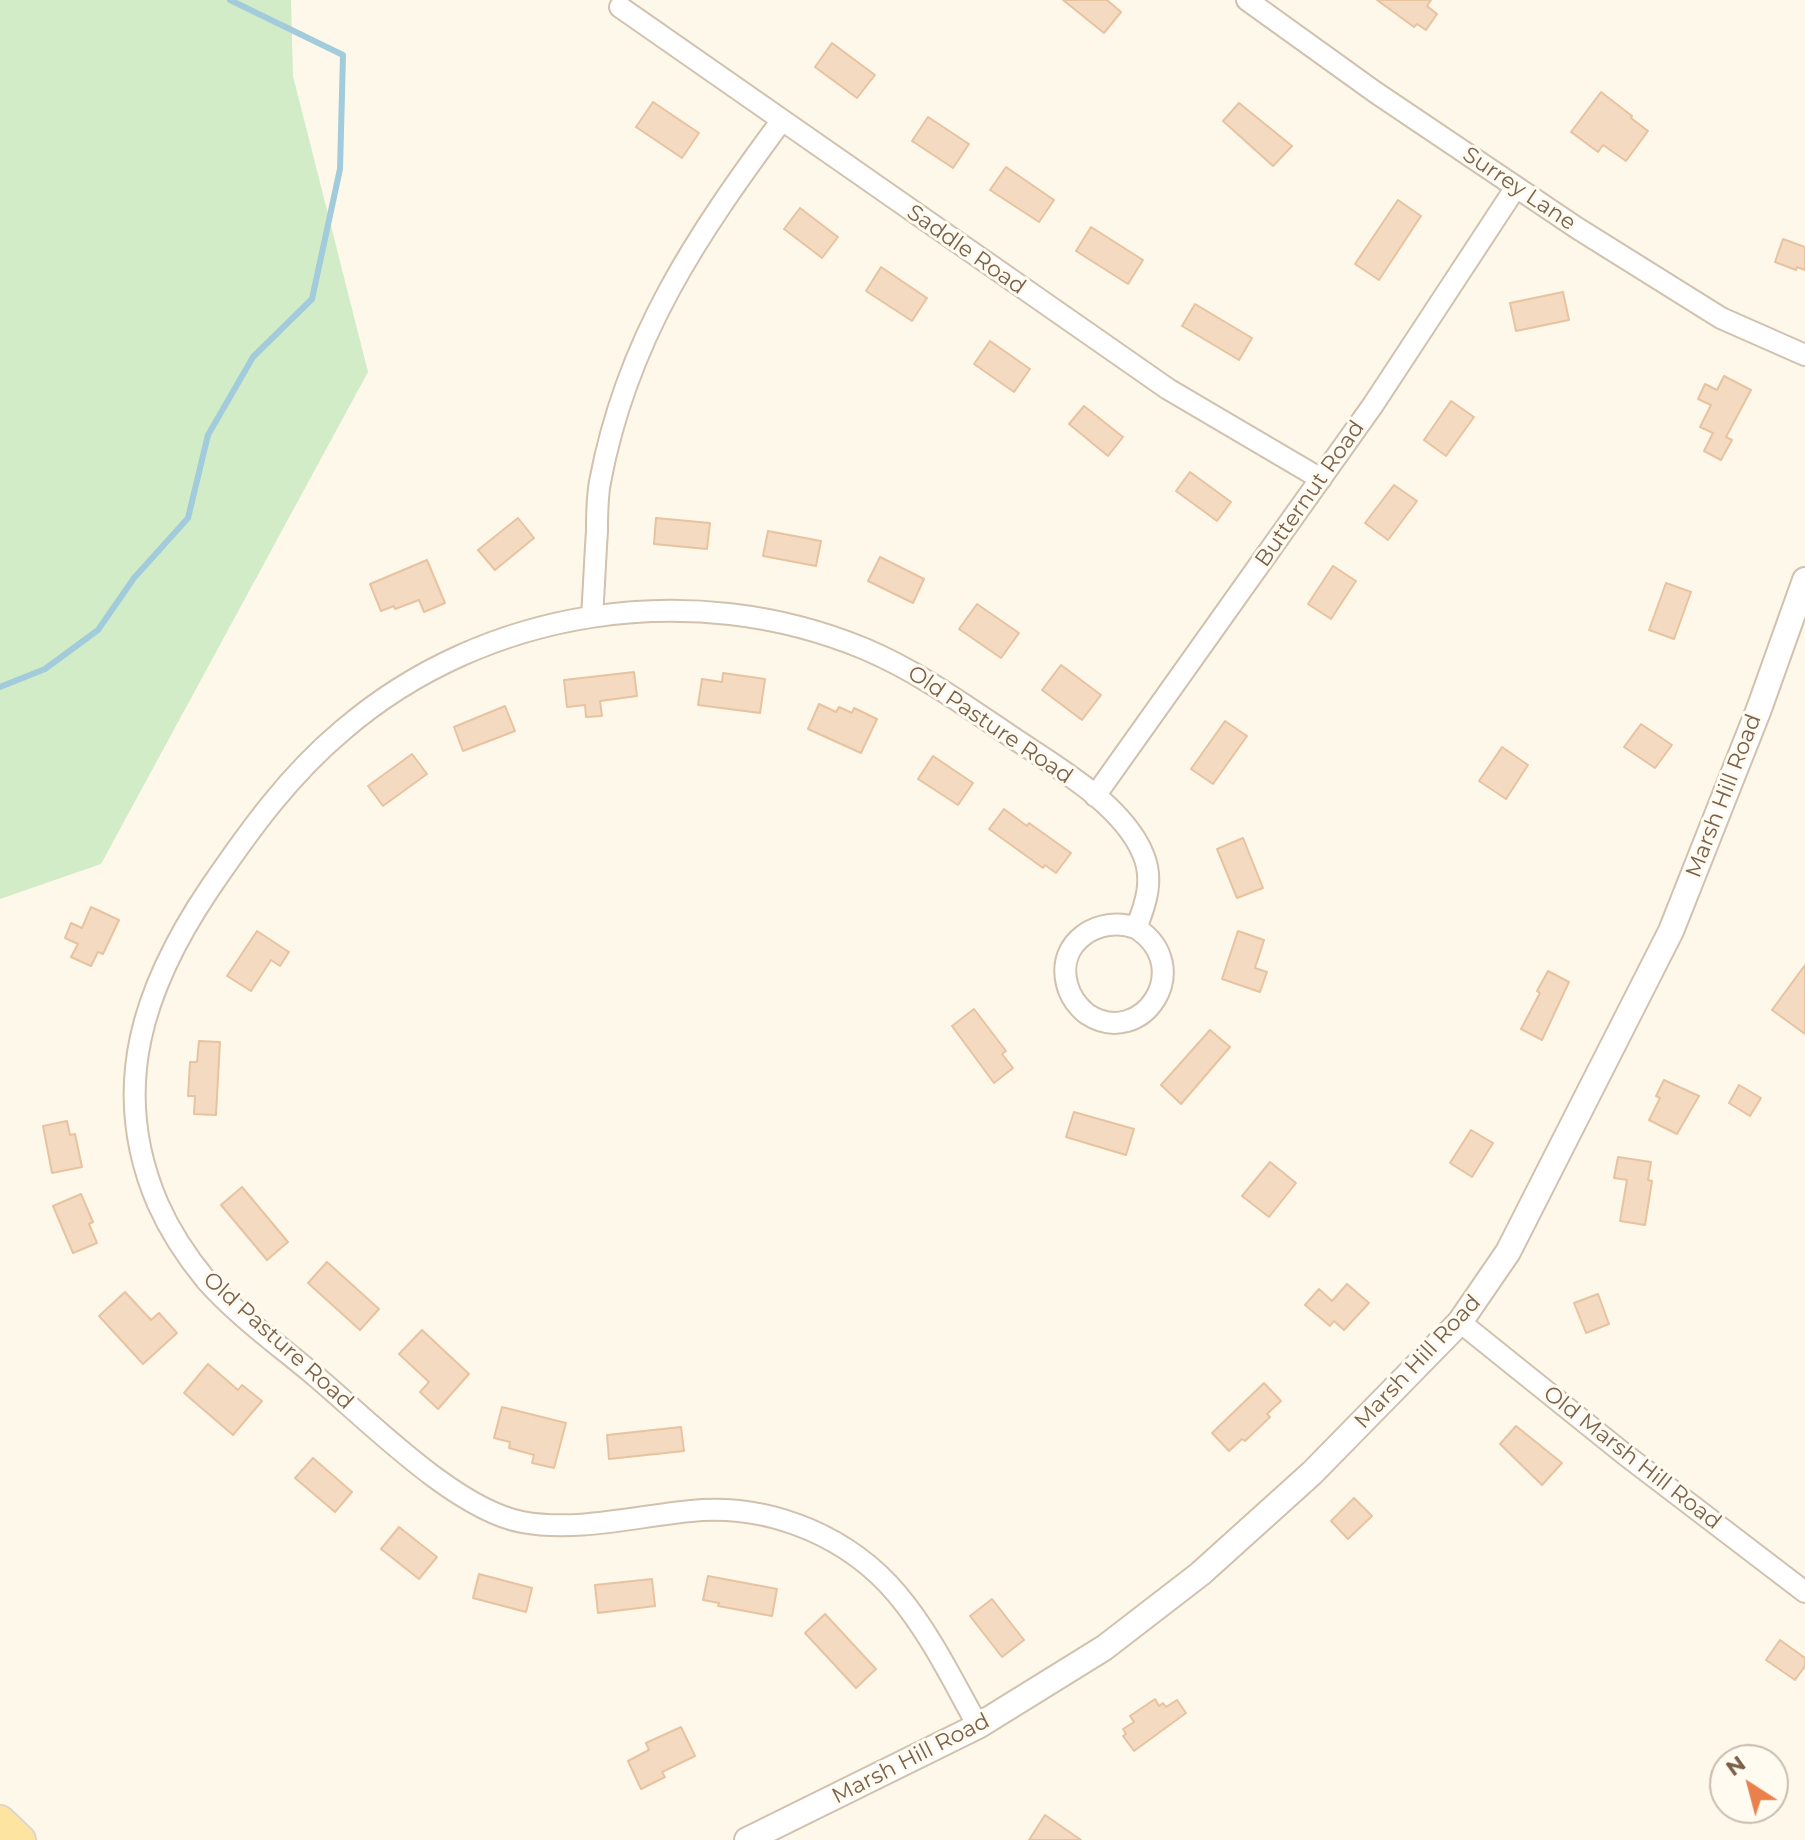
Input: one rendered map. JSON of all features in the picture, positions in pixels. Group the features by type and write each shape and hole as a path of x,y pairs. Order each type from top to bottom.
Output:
{"main road":[{"path":"0,1821 20,1840"}],"street":[{"name":"Surrey Lane","path":"1247,0 1375,92 1516,187 1721,318 1805,355"},
{"name":"Saddle Road","path":"620,7 1168,389 1321,479"},
{"path":"592,616 599,485 630,373 648,328 693,247 782,120"},
{"name":"Butternut Road","path":"1095,796 1429,324 1516,187"},
{"name":"Marsh Hill Road","path":"747,1840 978,1726 1104,1648 1200,1574 1312,1473 1460,1322 1508,1252 1671,931 1759,709 1805,580"},
{"name":"Old Pasture Road","path":"978,1726 923,1628 901,1598 876,1571 852,1553 799,1524 756,1514 705,1510 564,1525 542,1524 517,1521 495,1513 455,1492 244,1316 210,1284 172,1232 147,1174 135,1111 138,1047 154,986 189,919 246,835 298,772 345,727 411,680 484,645 523,632 592,616 637,611 720,612 778,622 845,641 906,668 1095,796 1127,827 1145,856 1149,874 1148,892 1136,928"},
{"path":"1125,924 1136,928 1146,934 1160,954 1164,977 1161,989 1148,1009 1128,1020 1104,1021 1093,1017 1074,1002 1066,980 1065,968 1073,946 1101,925 1125,924"},
{"name":"Old Marsh Hill Road","path":"1460,1322 1623,1453 1805,1592"}],"green space":[{"path":"0,0 291,0 293,76 368,372 101,864 0,899"}],"building":[{"path":"1063,0 1107,0 1121,12 1104,33"},
{"path":"1377,0 1431,0 1427,6 1437,14 1426,30 1417,24 1414,27"},
{"path":"832,43 875,75 857,98 815,67"},
{"path":"1601,92 1648,131 1626,161 1603,145 1598,152 1571,132"},
{"path":"653,102 699,133 682,158 636,127"},
{"path":"1239,103 1292,146 1273,166 1223,121"},
{"path":"928,117 969,144 953,168 912,141"},
{"path":"1006,167 1054,200 1039,222 990,190"},
{"path":"1398,200 1421,216 1379,280 1355,264"},
{"path":"800,208 838,237 822,258 784,229"},
{"path":"1091,227 1143,260 1128,284 1076,251"},
{"path":"1783,239 1805,247 1805,270 1775,262"},
{"path":"881,267 927,298 912,321 866,291"},
{"path":"1563,292 1569,320 1516,331 1510,303"},
{"path":"1195,304 1252,338 1239,360 1182,326"},
{"path":"990,341 1030,369 1014,392 974,364"},
{"path":"1724,376 1751,390 1726,437 1732,440 1721,460 1704,451 1713,433 1700,427 1711,405 1698,399 1705,384 1717,390"},
{"path":"1451,401 1474,417 1446,456 1424,440"},
{"path":"1084,406 1123,437 1108,456 1069,424"},
{"path":"1190,472 1231,502 1217,521 1176,491"},
{"path":"1394,485 1417,501 1388,540 1365,523"},
{"path":"518,518 534,538 495,570 478,550"},
{"path":"656,518 710,523 707,549 654,544"},
{"path":"768,531 821,541 816,566 763,556"},
{"path":"880,557 924,579 913,603 868,581"},
{"path":"427,560 445,603 424,612 419,600 381,611 370,584"},
{"path":"1333,566 1356,581 1331,619 1308,604"},
{"path":"1666,583 1691,592 1674,639 1649,630"},
{"path":"977,604 1019,633 1001,658 959,629"},
{"path":"1061,665 1101,695 1082,720 1042,690"},
{"path":"634,672 637,696 600,701 602,716 586,717 585,705 567,707 564,680"},
{"path":"723,673 765,679 760,713 698,705 702,679 722,682"},
{"path":"819,704 836,712 839,707 852,713 854,708 877,719 861,753 808,729"},
{"path":"505,706 515,731 463,751 454,727"},
{"path":"1225,721 1247,736 1213,784 1191,769"},
{"path":"1641,724 1672,745 1655,768 1624,747"},
{"path":"1502,747 1528,765 1506,799 1479,781"},
{"path":"412,754 427,774 383,806 368,786"},
{"path":"933,756 973,783 958,805 918,779"},
{"path":"1004,809 1071,853 1056,873 1045,865 1043,868 989,829"},
{"path":"1243,838 1263,888 1237,898 1217,849"},
{"path":"91,907 119,920 103,954 98,952 91,966 71,957 78,944 65,938 71,923 82,928"},
{"path":"257,931 289,952 280,966 271,960 251,991 227,976"},
{"path":"1238,931 1264,940 1255,968 1267,972 1260,992 1222,979"},
{"path":"1805,965 1805,1034 1772,1010"},
{"path":"1548,971 1569,982 1542,1040 1521,1029"},
{"path":"974,1009 1006,1051 1002,1054 1013,1068 994,1083 952,1026"},
{"path":"1210,1030 1230,1047 1181,1104 1161,1085"},
{"path":"199,1041 220,1042 216,1115 194,1114 195,1096 188,1096 190,1062 197,1062"},
{"path":"1664,1080 1699,1096 1677,1134 1649,1120 1660,1098 1656,1096"},
{"path":"1739,1085 1761,1098 1750,1116 1729,1103"},
{"path":"1074,1112 1134,1129 1126,1155 1066,1137"},
{"path":"67,1121 70,1135 75,1134 82,1167 52,1173 43,1126"},
{"path":"1471,1130 1493,1143 1472,1177 1450,1163"},
{"path":"1618,1157 1651,1162 1648,1180 1652,1181 1645,1225 1620,1221 1627,1180 1614,1178"},
{"path":"1270,1162 1296,1183 1269,1217 1242,1196"},
{"path":"242,1187 288,1242 267,1260 221,1205"},
{"path":"81,1194 93,1222 89,1224 97,1243 73,1253 53,1206"},
{"path":"327,1262 379,1309 360,1330 308,1283"},
{"path":"1347,1284 1369,1303 1344,1330 1334,1321 1330,1326 1305,1305 1319,1289 1332,1301"},
{"path":"125,1292 151,1320 159,1313 177,1333 143,1364 99,1316"},
{"path":"1598,1294 1609,1324 1586,1333 1574,1303"},
{"path":"422,1330 469,1374 438,1409 420,1392 429,1382 399,1354"},
{"path":"208,1364 238,1390 242,1385 262,1401 233,1435 184,1393"},
{"path":"1264,1383 1281,1401 1267,1414 1270,1417 1245,1441 1242,1439 1229,1451 1212,1433"},
{"path":"502,1407 566,1423 554,1468 532,1463 534,1455 509,1448 510,1442 494,1438"},
{"path":"1516,1426 1562,1463 1542,1485 1500,1444"},
{"path":"681,1427 684,1451 609,1459 607,1435"},
{"path":"313,1458 352,1492 335,1512 295,1478"},
{"path":"1354,1498 1372,1516 1348,1539 1331,1521"},
{"path":"399,1527 437,1557 419,1579 381,1549"},
{"path":"479,1574 532,1588 526,1612 473,1598"},
{"path":"708,1576 777,1589 772,1616 718,1606 719,1603 703,1600"},
{"path":"652,1579 655,1606 598,1613 595,1585"},
{"path":"992,1599 1024,1640 1002,1657 970,1616"},
{"path":"825,1614 876,1669 856,1688 805,1633"},
{"path":"1780,1640 1805,1658 1805,1666 1795,1680 1766,1660"},
{"path":"1155,1699 1159,1706 1163,1703 1166,1707 1177,1700 1186,1713 1134,1751 1123,1736 1126,1734 1123,1729 1134,1722 1130,1716"},
{"path":"681,1727 695,1756 662,1772 665,1777 641,1789 628,1761 649,1750 646,1743"},
{"path":"1045,1815 1081,1840 1029,1840"}],"waterway":[{"path":"0,687 45,669 98,630 134,578 188,518 208,435 253,357 312,299 340,169 343,55 230,0"}]}
